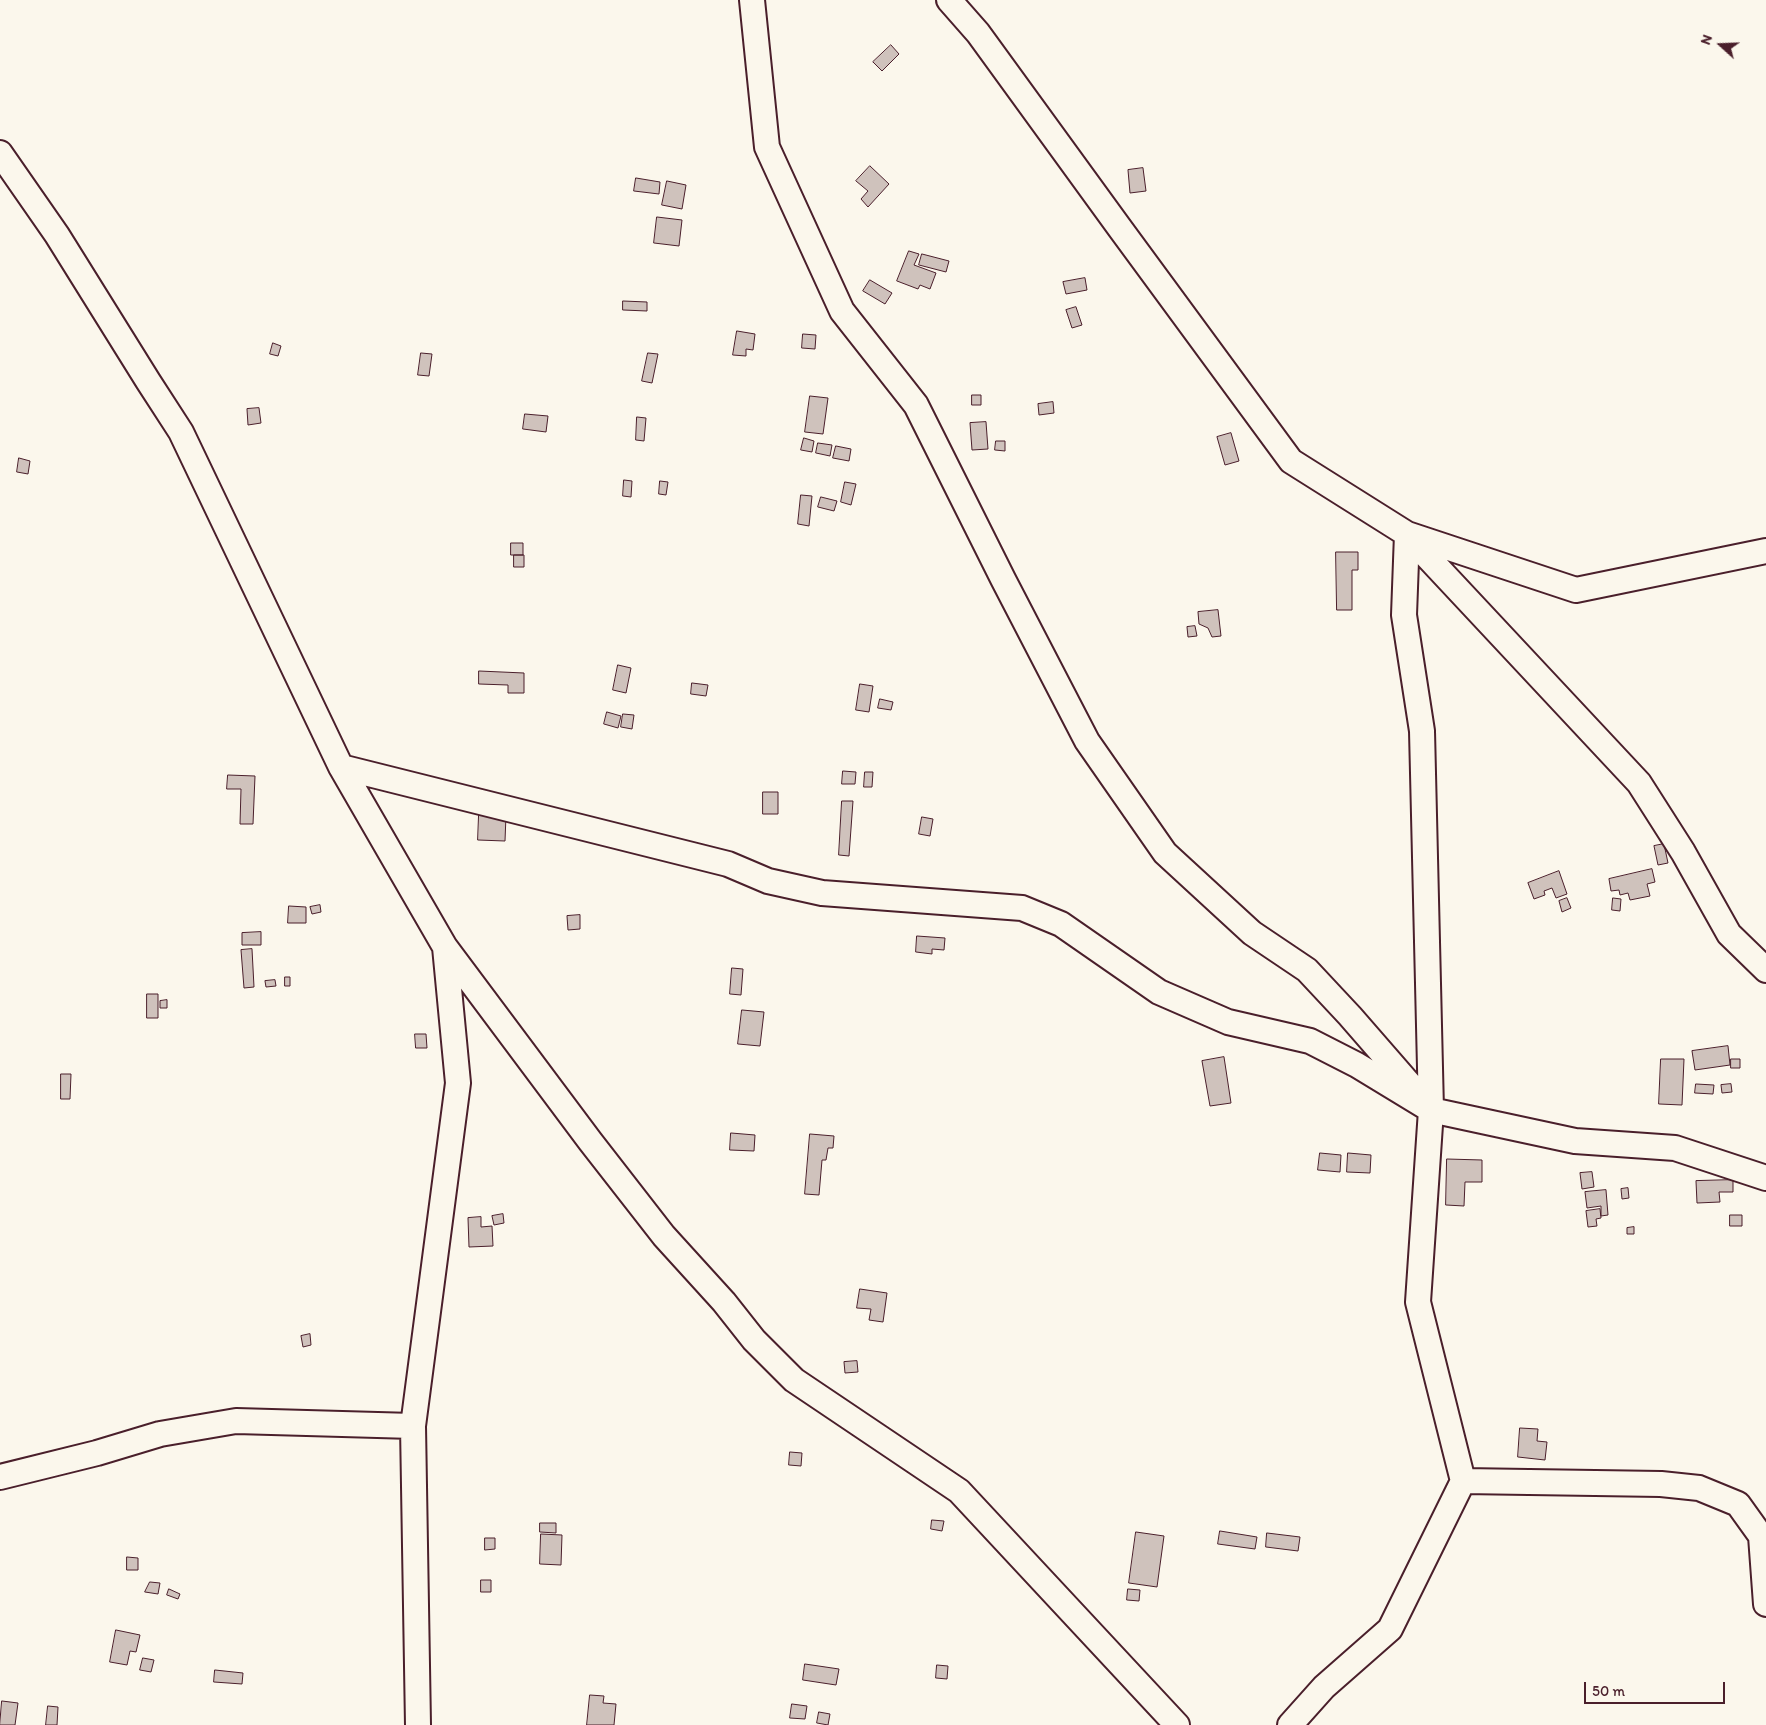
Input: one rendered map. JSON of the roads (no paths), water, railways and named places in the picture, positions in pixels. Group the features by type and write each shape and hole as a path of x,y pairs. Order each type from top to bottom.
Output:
{"street":[{"path":"752,0 767,147 842,312 916,405 1087,741 1165,853 1252,933 1307,970 1350,1016 1431,1110"},
{"path":"949,0 978,33 1291,461 1407,534 1576,590 1766,551"},
{"path":"0,153 57,235 181,432 342,767 445,947 590,1141 658,1229 724,1302 754,1340 794,1380 960,1491 1177,1725"},
{"path":"1290,1725 1324,1687 1390,1629 1463,1481 1418,1302 1431,1110 1422,731 1404,615 1407,534"},
{"path":"1407,534 1639,783 1683,852 1729,934 1766,970"},
{"path":"342,767 728,864 768,880 822,893 1022,908 1062,924 1159,992 1228,1022 1310,1041 1357,1065 1431,1110 1575,1141 1675,1148 1766,1178"},
{"path":"418,1725 413,1426 458,1083 445,947"},
{"path":"0,1477 98,1453 160,1434 236,1421 413,1426"},
{"path":"1463,1481 1661,1484 1699,1488 1738,1504 1764,1539 1766,1604"}]}
